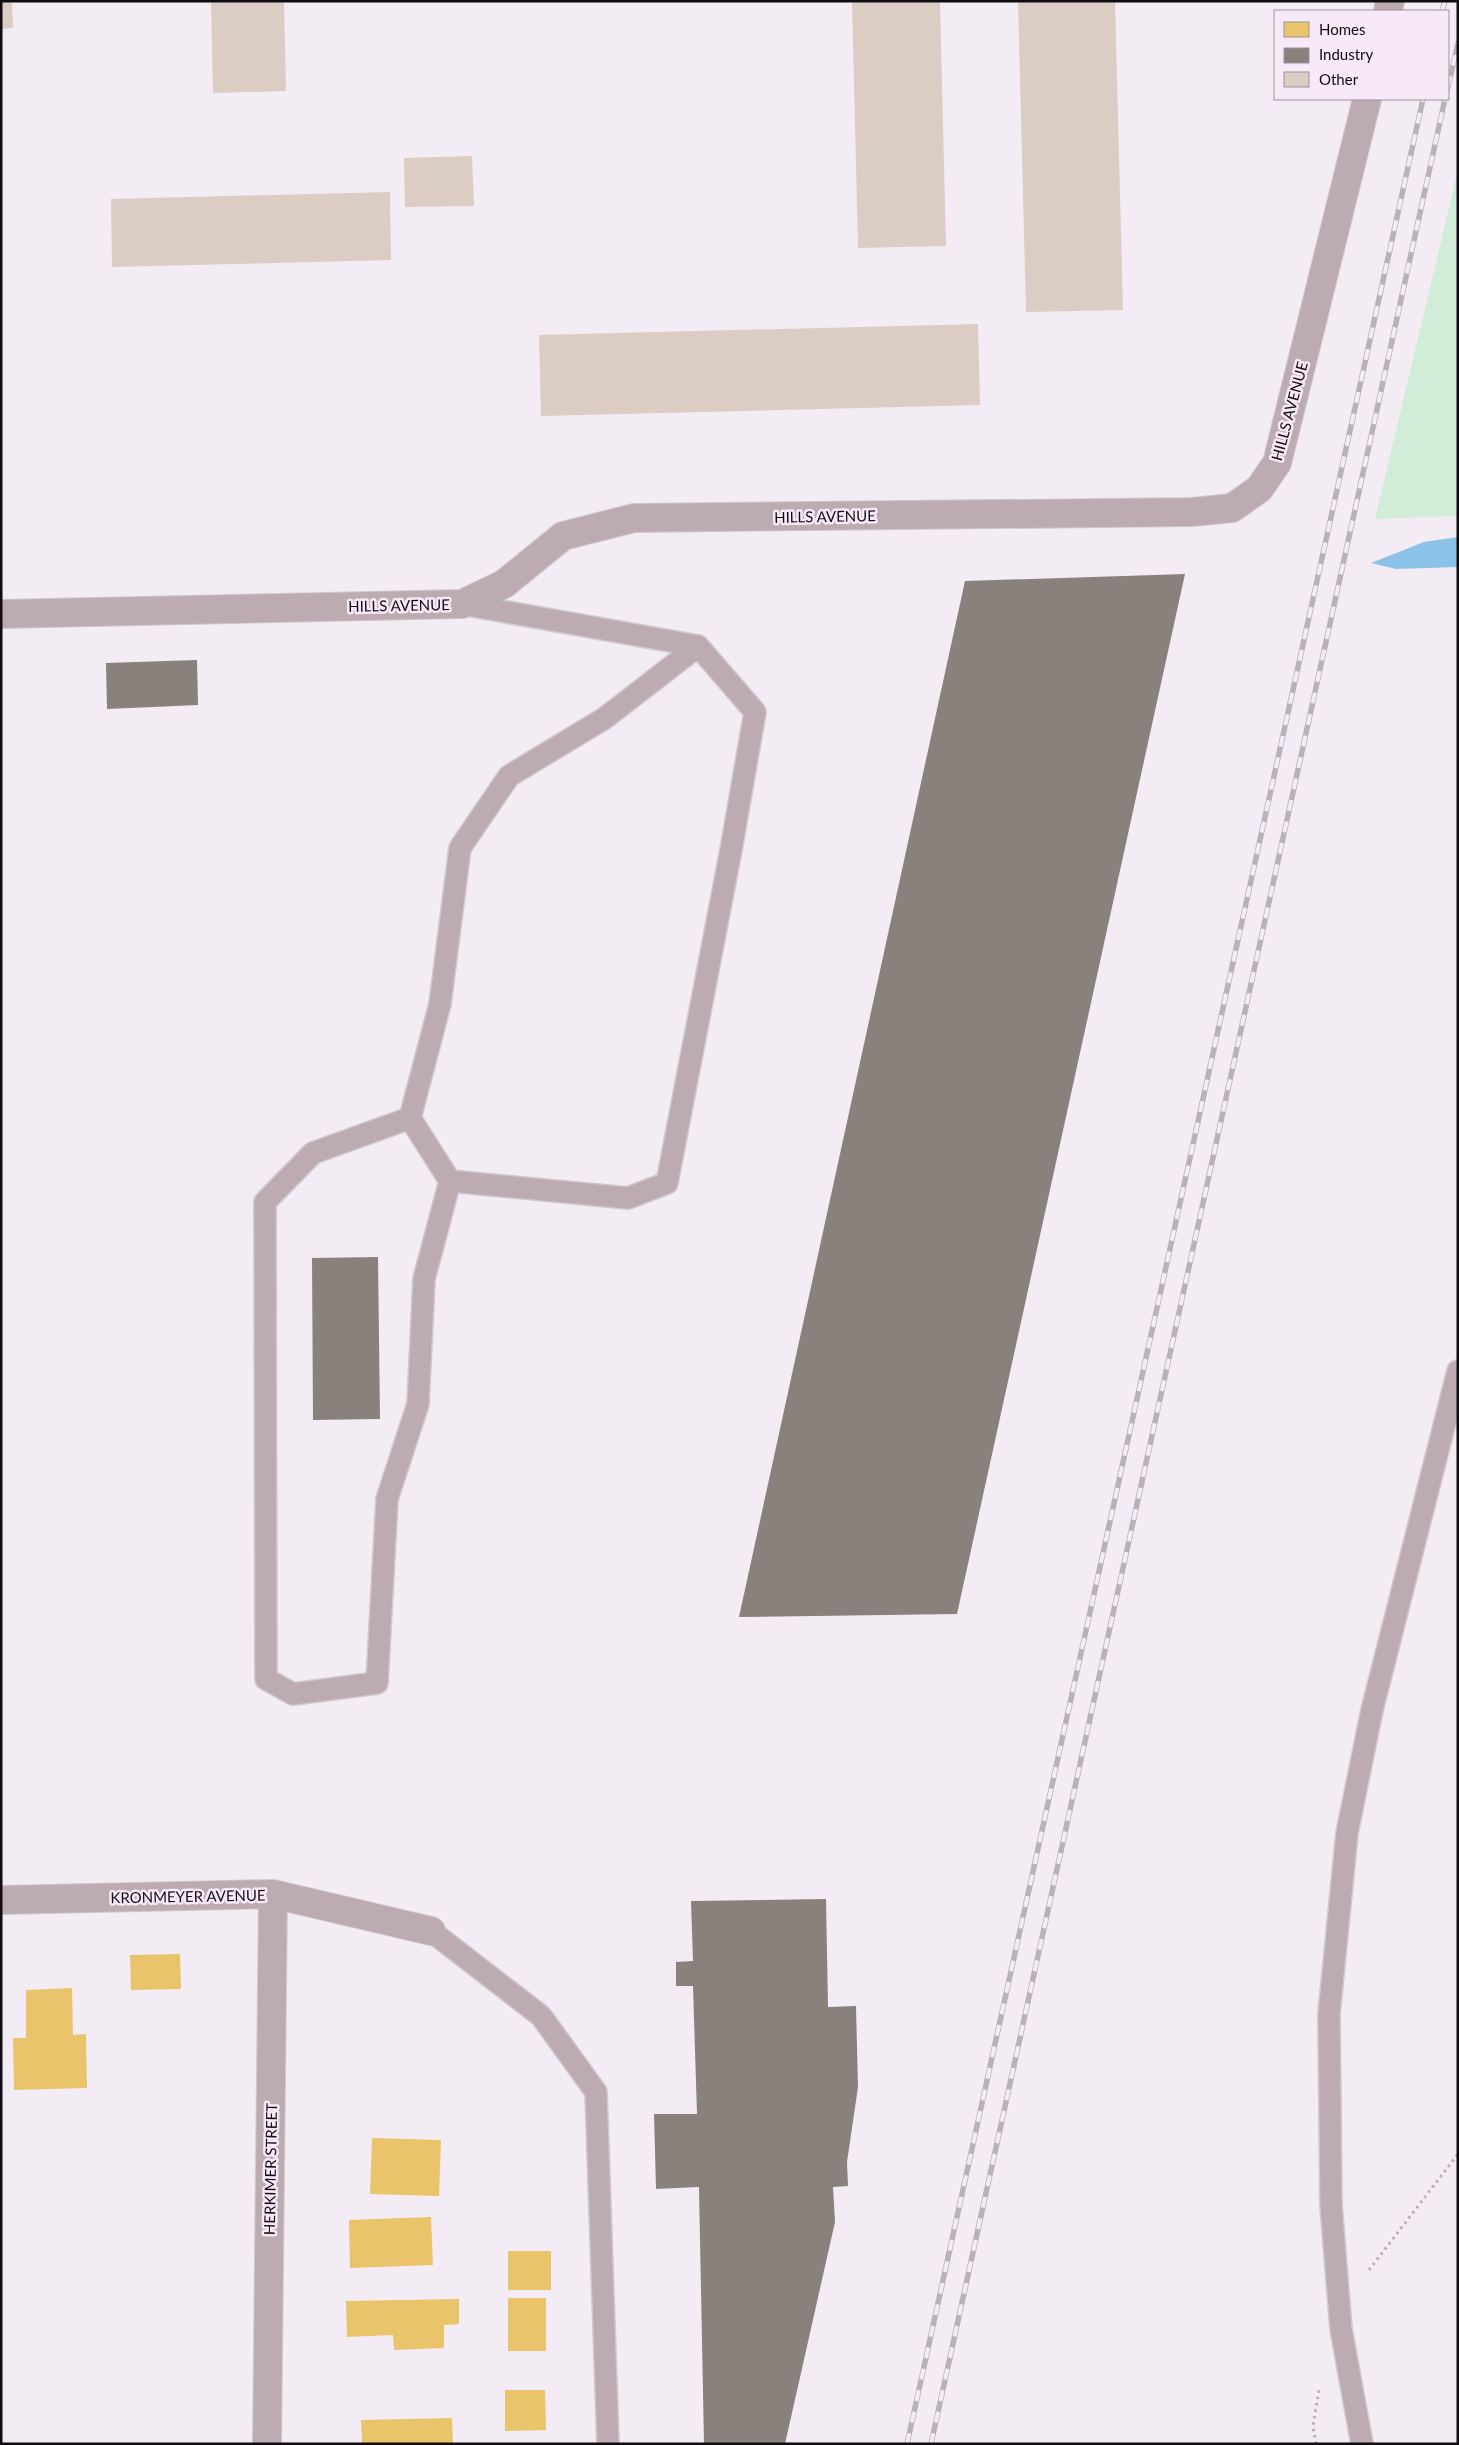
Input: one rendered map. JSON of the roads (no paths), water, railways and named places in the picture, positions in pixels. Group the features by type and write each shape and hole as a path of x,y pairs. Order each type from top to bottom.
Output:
{"street":[{"name":"HILLS AVENUE","path":"1,614 462,604 504,584 563,536 634,518 1192,512 1232,508 1259,489 1277,463 1367,100"},
{"name":"KRONMEYER AVENUE","path":"1,1900 273,1894 431,1930"},
{"name":"HERKIMER STREET","path":"267,2444 273,1894"}],"lane":[{"path":"450,1182 628,1198 667,1184 731,850 755,712 698,646 462,604"},
{"path":"410,1118 314,1153 265,1202 266,1679 294,1694 377,1683 387,1498 418,1404 424,1279 450,1182 410,1118 440,1004 460,848 509,776 605,718 698,646"},
{"path":"1362,2444 1341,2329 1334,2244 1329,2014 1348,1824 1372,1710 1458,1371"},
{"path":"431,1930 541,2016 596,2092 608,2444"}],"water":[{"path":"1458,537 1458,567 1396,569 1371,563 1424,542"}],"railway":[{"path":"1442,10 1445,1"},
{"path":"1449,83 1458,43"},
{"path":"907,2444 1423,100"},
{"path":"931,2444 1445,100"}]}
